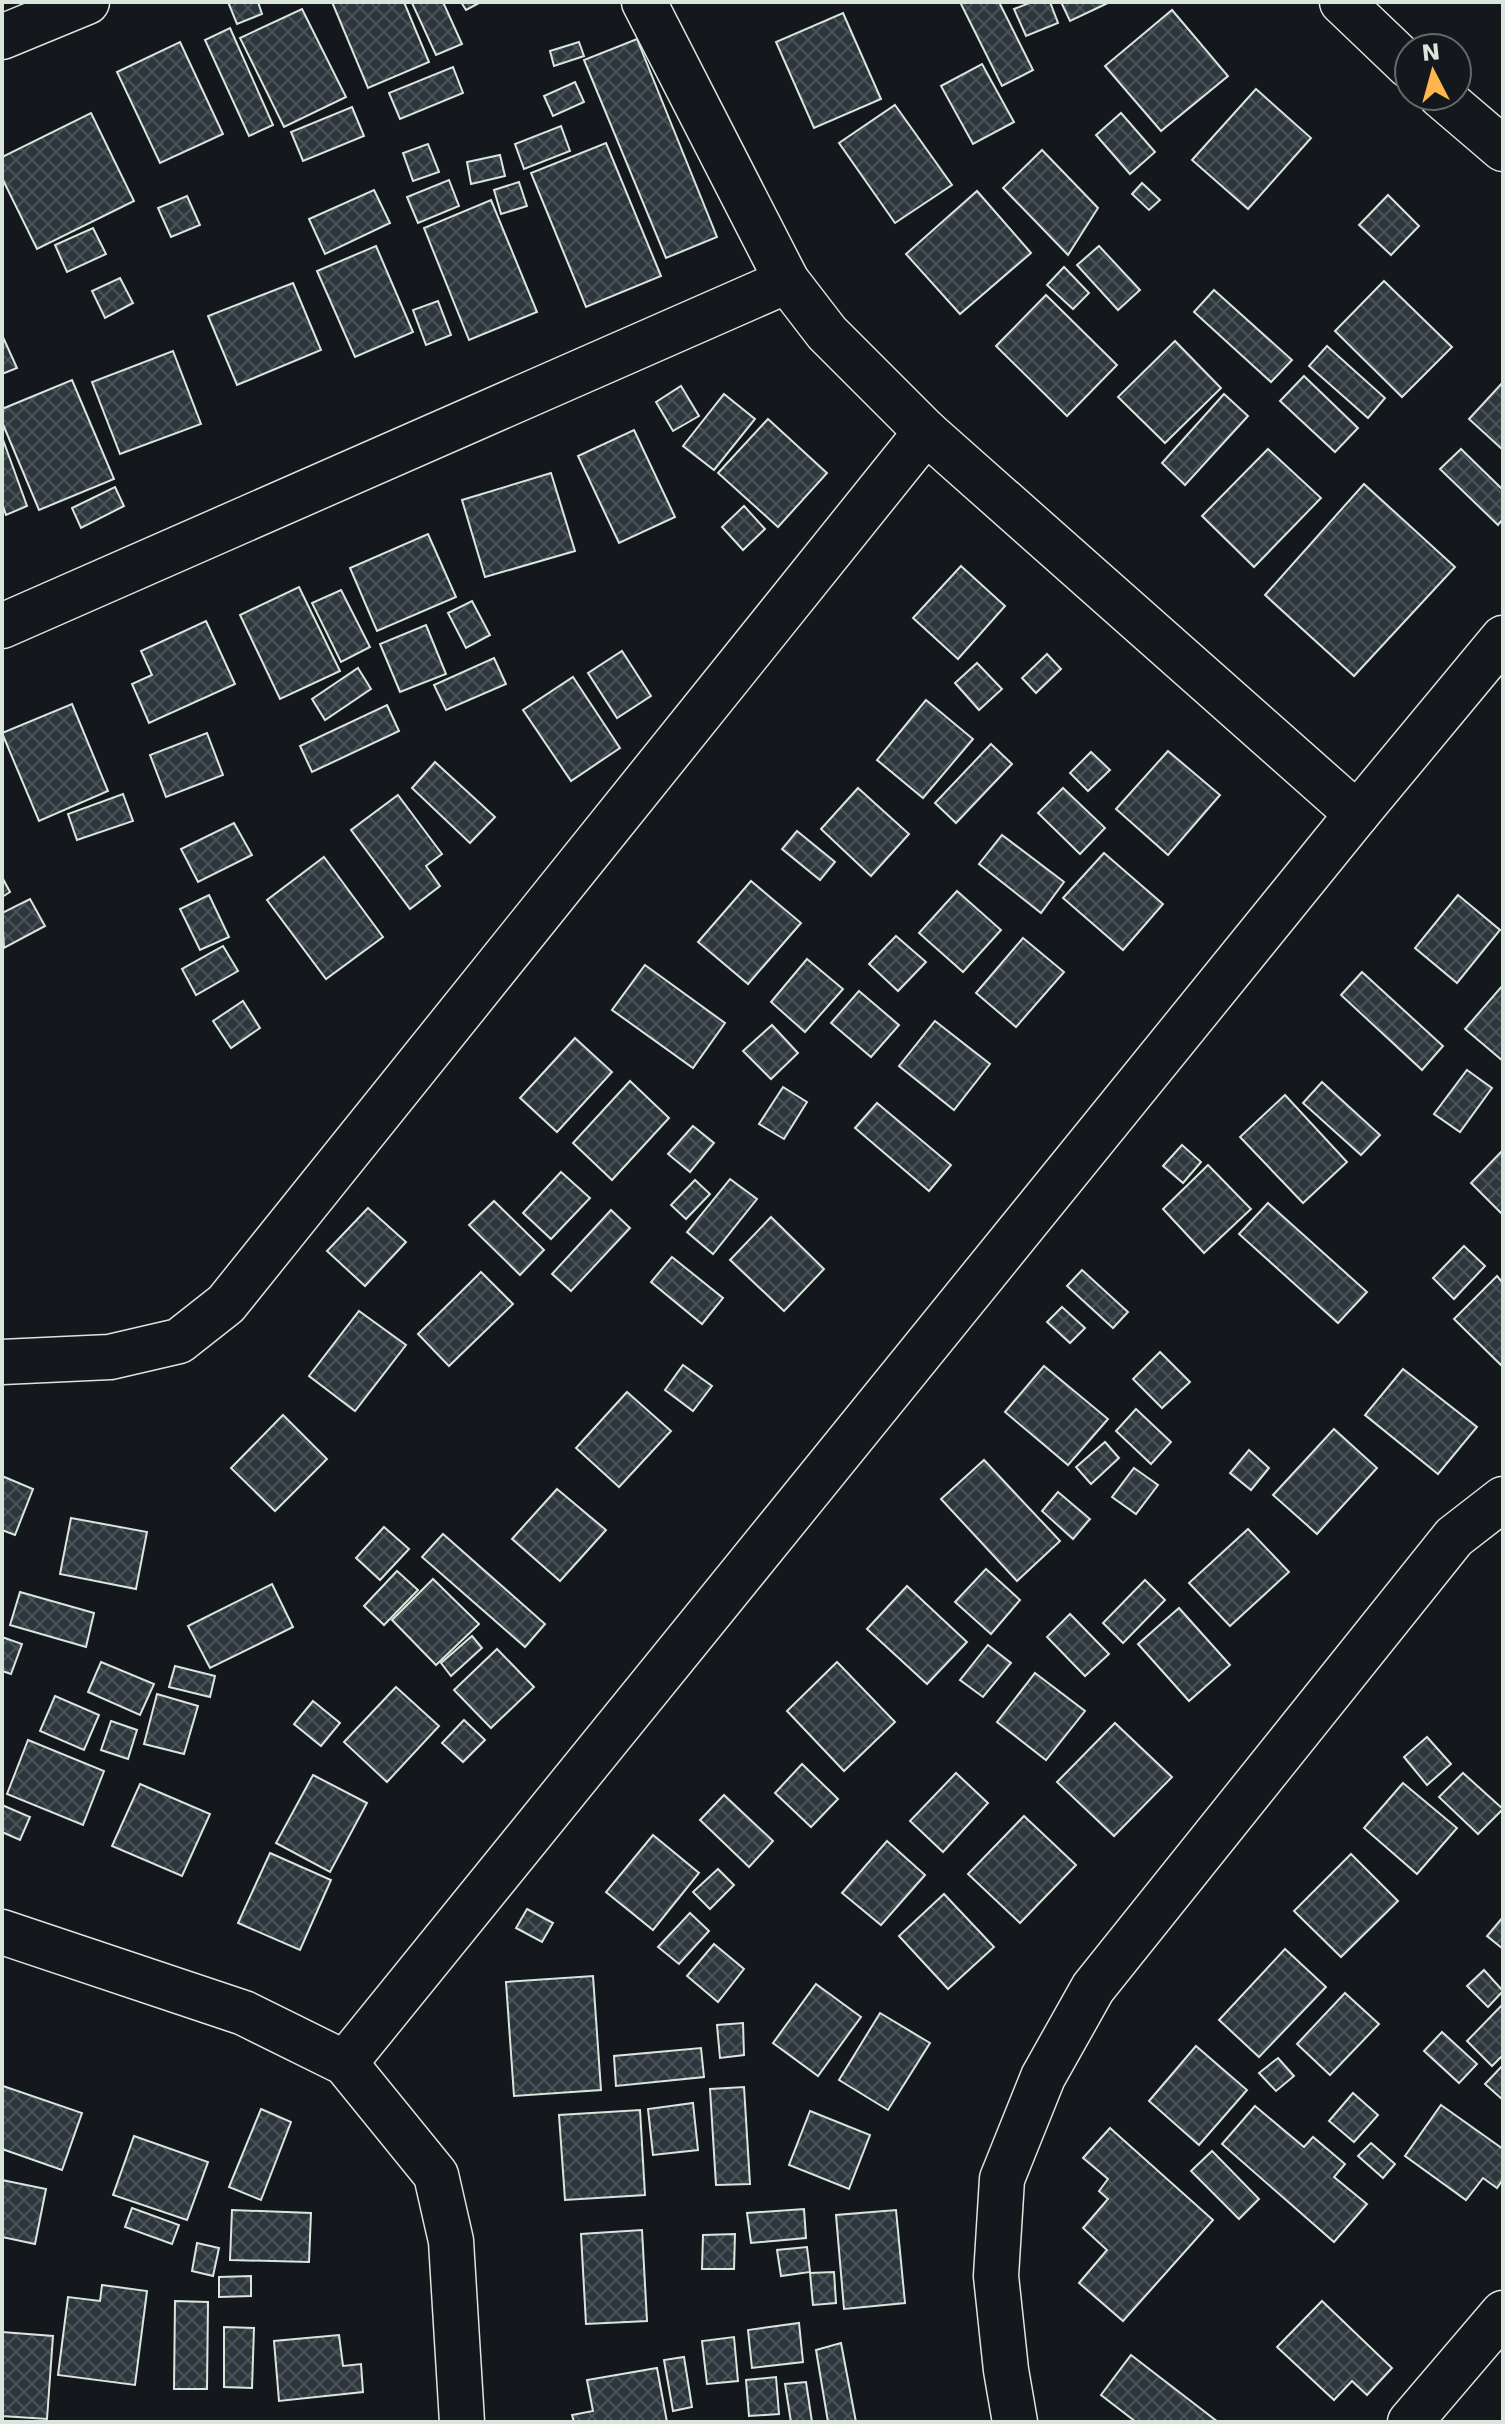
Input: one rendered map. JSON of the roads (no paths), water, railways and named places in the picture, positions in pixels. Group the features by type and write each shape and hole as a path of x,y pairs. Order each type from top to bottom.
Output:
{"street":[{"path":"2,37 87,2"},
{"path":"644,2 787,281 827,333 926,432 1357,814"},
{"path":"1342,2 1393,51"},
{"path":"1460,112 1503,149"},
{"path":"2,626 787,281"},
{"path":"2,1362 110,1357 179,1341 226,1304 926,432"},
{"path":"345,2063 1503,638"},
{"path":"1015,2422 996,2276 1002,2179 1043,2077 1093,1988 1112,1964 1454,1537 1503,1499"},
{"path":"2,1932 244,2013 345,2063 436,2175 451,2241 462,2422"},
{"path":"1410,2422 1503,2313"}]}
